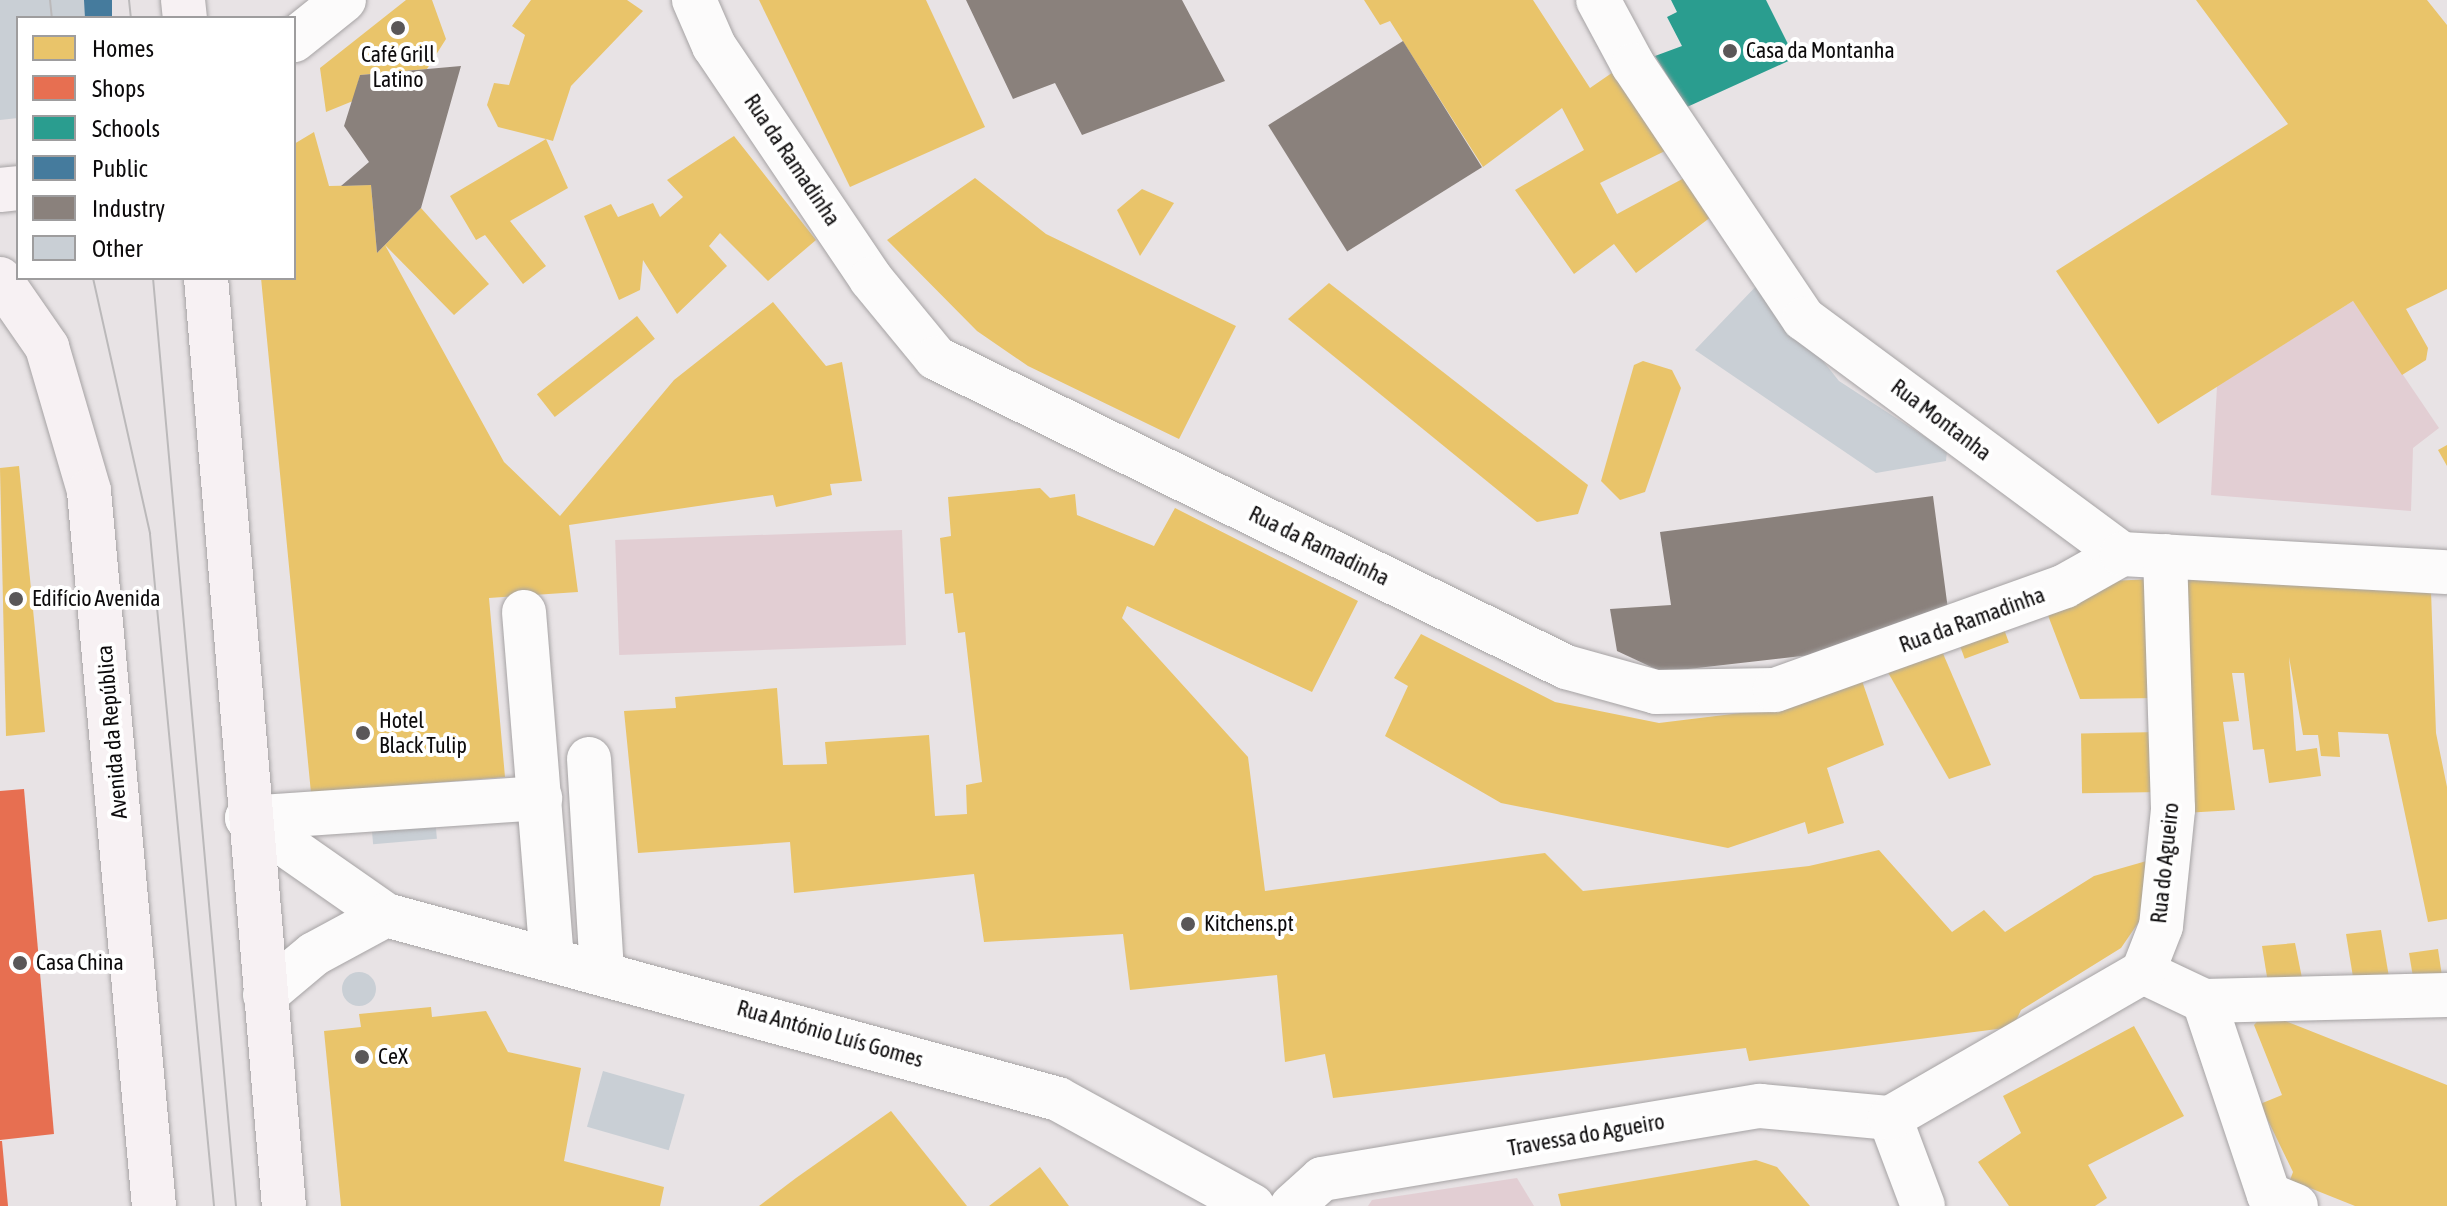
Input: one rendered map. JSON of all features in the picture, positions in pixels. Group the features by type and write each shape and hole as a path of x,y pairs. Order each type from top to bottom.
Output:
{"main road":[{"path":"206,280 247,818 284,1206"},
{"name":"Avenida da República","path":"6,294 47,347 89,491 154,1206"}],"street":[{"path":"296,38 344,0"},
{"name":"Rua da Ramadinha","path":"694,0 714,46 871,279 936,358 1566,667 1656,692 1775,690 2065,586 2122,554"},
{"name":"Rua Montanha","path":"1598,0 1633,65 1804,319 2122,554"},
{"path":"2122,554 2447,572"},
{"name":"Rua do Agueiro","path":"2143,972 2161,926 2173,809 2165,556"},
{"path":"524,612 552,958"},
{"path":"589,759 602,970"},
{"path":"247,818 540,798"},
{"name":"Rua António Luís Gomes","path":"247,818 386,915 602,970 1058,1099 1253,1206"},
{"path":"265,995 314,954 386,915"},
{"path":"1923,1206 1890,1118 2143,972 2204,1001 2447,995"},
{"path":"2204,1001 2269,1195 2296,1206"},
{"name":"Travessa do Agueiro","path":"1292,1206 1322,1179 1760,1106 1890,1118"}],"shaded area":[{"path":"2353,301 2439,428 2413,448 2411,511 2211,495 2217,386"},
{"path":"902,530 906,645 619,655 615,540"},
{"path":"1517,1178 1534,1206 1368,1206 1372,1200"}],"building: Homes":[{"path":"406,0 432,0 446,39 427,69 360,75 353,101 326,112 320,68"},
{"path":"531,0 627,0 643,11 571,86 553,141 498,127 487,105 494,83 509,85 525,35 512,26"},
{"path":"759,0 926,0 985,127 850,187"},
{"path":"1364,0 1533,0 1590,88 1619,68 1669,149 1600,183 1617,214 1686,177 1711,217 1636,273 1614,244 1574,274 1515,190 1584,150 1562,108 1483,167 1390,21 1380,25"},
{"path":"2196,0 2427,0 2447,25 2447,289 2406,309 2428,348 2426,360 2402,375 2353,301 2158,424 2056,271 2288,124"},
{"path":"314,132 329,186 371,185 377,253 421,208 489,284 454,315 385,245 504,462 560,516 674,380 773,302 826,366 842,362 862,481 830,484 832,495 776,507 773,495 569,525 578,592 489,598 505,777 311,793 261,280 296,280 296,143"},
{"path":"734,136 816,240 768,281 720,233 709,246 727,266 677,314 643,260 640,290 619,300 584,216 611,204 618,217 653,203 660,217 683,197 667,180"},
{"path":"546,139 568,188 510,221 546,266 523,284 485,235 476,240 450,196"},
{"path":"975,178 1046,234 1236,326 1179,439 1028,366 977,331 887,240"},
{"path":"1142,189 1174,203 1140,256 1117,210"},
{"path":"1329,283 1588,485 1578,514 1537,522 1288,319"},
{"path":"637,316 655,339 555,417 537,394"},
{"path":"1643,361 1672,370 1681,388 1645,492 1620,500 1601,481 1634,365"},
{"path":"2447,445 2447,466 2438,450"},
{"name":"Edifício Avenida","path":"19,466 45,732 6,736 0,468"},
{"path":"1040,488 1050,498 1075,494 1077,515 1154,546 1175,508 1358,601 1312,692 1127,606 1122,618 1248,757 1265,891 1545,853 1583,891 1809,866 1879,850 1952,932 1984,910 2005,932 2094,876 2157,858 2145,913 2121,948 2021,1010 2013,1027 1749,1061 1746,1048 1333,1098 1325,1054 1285,1062 1277,975 1130,990 1123,934 984,942 974,874 794,893 790,842 638,853 624,711 676,708 675,697 777,688 783,765 827,764 825,742 929,735 935,816 967,814 966,785 982,782 965,632 958,633 953,593 945,594 940,538 951,536 948,497"},
{"path":"2155,579 2158,698 2080,699 2044,605 2085,582"},
{"path":"2175,579 2431,591 2436,733 2447,787 2447,919 2428,922 2388,734 2338,732 2340,757 2321,756 2318,735 2303,735 2289,657 2296,751 2317,748 2321,776 2269,783 2264,749 2253,750 2244,673 2232,673 2239,721 2223,722 2235,810 2184,813"},
{"path":"2001,621 2009,643 1965,659 1957,637"},
{"path":"1421,634 1555,702 1659,723 1765,710 1859,672 1884,745 1827,768 1844,823 1808,834 1805,822 1728,848 1501,803 1385,736 1408,686 1394,678"},
{"path":"1938,642 1991,765 1949,779 1882,662"},
{"path":"2160,732 2161,792 2082,793 2081,733"},
{"path":"2381,930 2390,983 2354,983 2346,934"},
{"path":"2295,943 2303,983 2268,983 2262,946"},
{"path":"2438,949 2443,983 2414,983 2409,953"},
{"path":"431,1007 432,1017 486,1011 508,1052 581,1068 564,1161 664,1187 660,1206 341,1206 324,1031 361,1027 359,1014"},
{"path":"2265,1013 2447,1085 2447,1206 2355,1206 2290,1180 2293,1172 2260,1104 2282,1095 2254,1025"},
{"path":"2134,1026 2184,1116 2088,1165 2107,1198 2095,1206 2009,1206 1978,1162 2021,1133 2003,1096"},
{"path":"891,1111 967,1206 759,1206 796,1178"},
{"path":"1756,1160 1777,1167 1810,1206 1561,1206 1558,1194"},
{"path":"1040,1167 1069,1206 989,1206"}],"building: Shops":[{"name":"Casa China","path":"24,789 54,1134 0,1140 0,791"},
{"path":"2,1141 8,1206 0,1206"}],"building: Schools":[{"name":"Casa da Montanha","path":"1671,0 1766,0 1795,58 1687,107 1655,56 1682,46 1667,17 1677,12"}],"building: Public":[{"path":"84,0 112,0 112,16 84,16"}],"building: Industry":[{"path":"966,0 1182,0 1225,81 1082,135 1055,83 1013,99"},
{"path":"1403,41 1482,167 1347,252 1268,125"},
{"path":"461,66 421,208 377,253 371,185 341,186 369,162 344,126 360,75"},
{"path":"1933,496 1949,617 1854,650 1662,672 1617,651 1610,609 1671,605 1660,532"}],"building: Other":[{"path":"0,0 84,0 85,16 16,16 16,118 0,120"},
{"path":"1760,282 1839,381 1947,451 1946,461 1876,473 1695,350"},
{"path":"432,783 437,839 373,844 368,789"},
{"path":"359,972 371,977 376,989 371,1001 359,1006 347,1001 342,989 347,977"},
{"path":"603,1071 685,1094 669,1150 587,1127"}],"tram line":[{"path":"50,0 52,16"},
{"path":"129,0 131,16"},
{"path":"93,280 150,534 214,1206"},
{"path":"153,280 236,1206"}],"place":[{"name":"Café Grill Latino","path":"398,28"},
{"name":"Casa da Montanha","path":"1730,51"},
{"name":"Edifício Avenida","path":"16,599"},
{"name":"Hotel Black Tulip","path":"363,733"},
{"name":"Kitchens.pt","path":"1188,924"},
{"name":"Casa China","path":"20,963"},
{"name":"CeX","path":"362,1057"}]}
